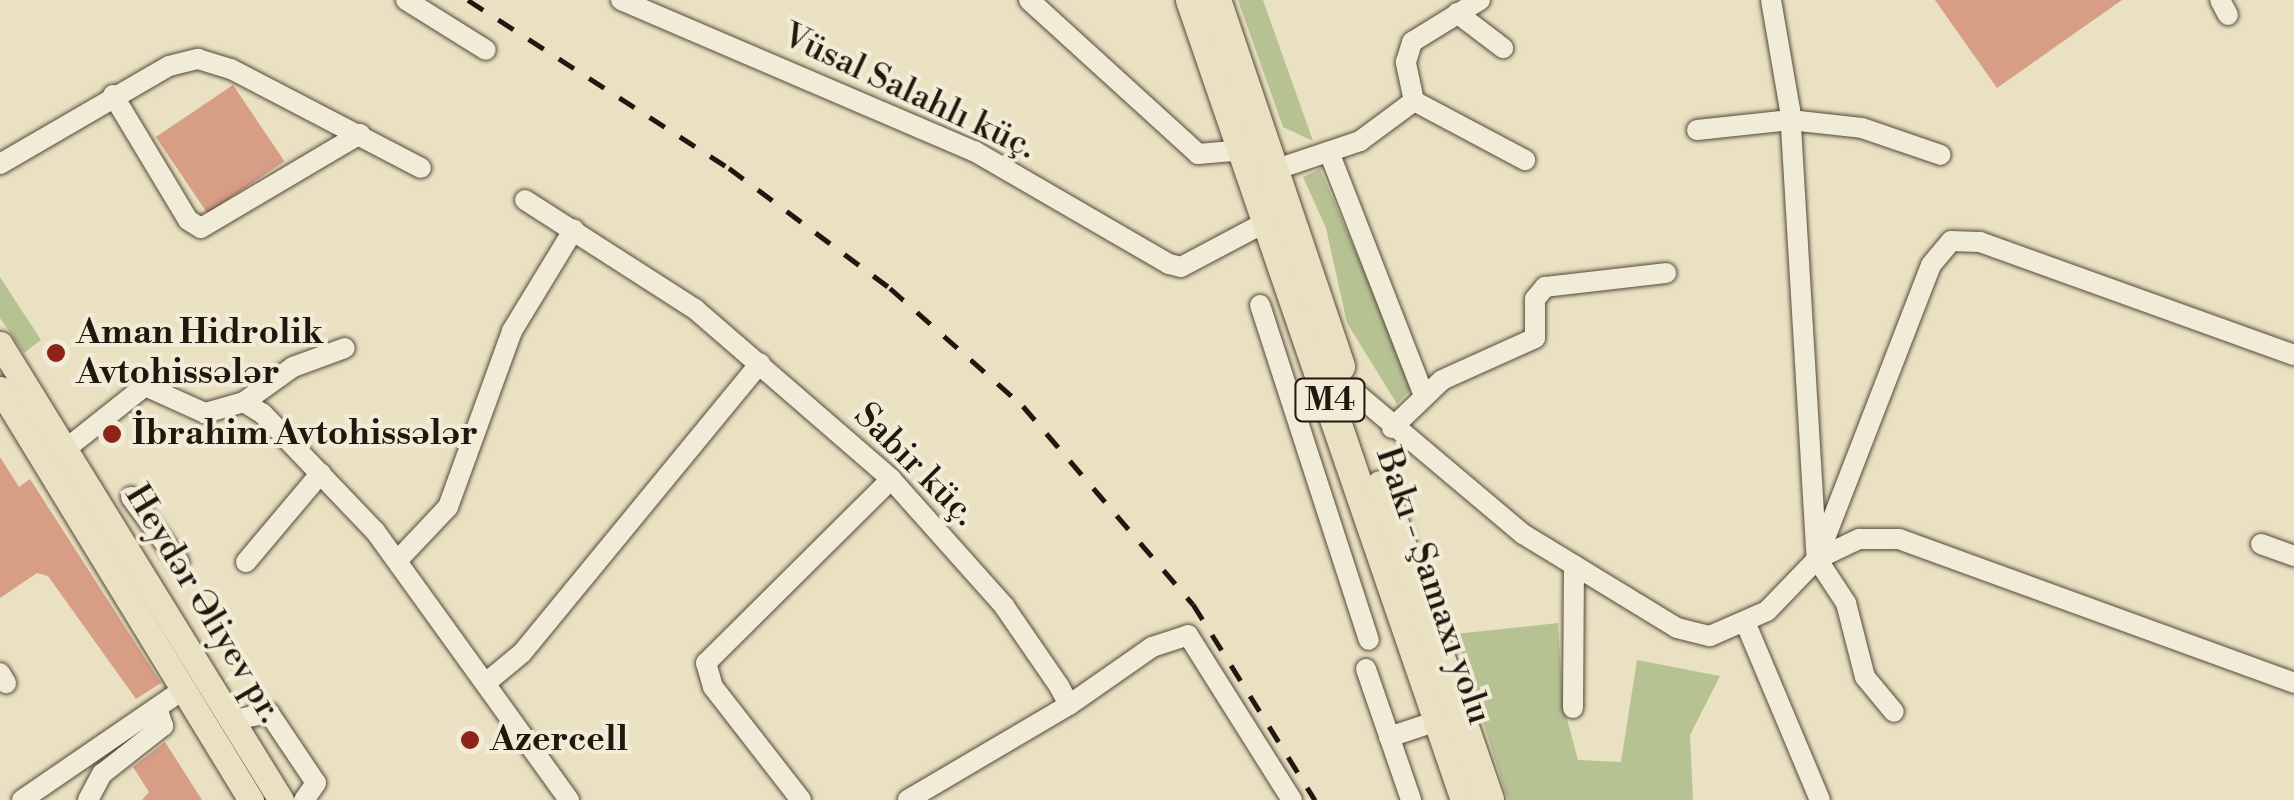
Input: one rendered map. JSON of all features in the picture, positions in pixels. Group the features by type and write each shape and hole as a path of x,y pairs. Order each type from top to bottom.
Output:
{"highway":[{"name":"Bakı - Şamaxı yolu","path":"1191,0 1268,221 1338,392 1489,800"},
{"name":"Bakı - Şamaxı yolu","path":"1216,0 1274,170 1338,392 1466,800"}],"main road":[{"name":"Heydər Əliyev pr.","path":"0,344 281,800"},
{"name":"Heydər Əliyev pr.","path":"0,389 184,689 244,797"}],"street":[{"path":"406,0 486,50"},
{"name":"Vüsal Salahlı küç.","path":"621,0 654,6 974,151 1169,264 1181,266 1268,221"},
{"path":"1029,0 1198,154 1244,150"},
{"path":"1414,101 1406,62 1412,42 1480,0"},
{"path":"1771,0 1790,120 1817,558 1846,603 1874,694 1894,712"},
{"path":"1458,13 1503,48"},
{"path":"0,164 114,96 198,59 360,134 420,168"},
{"path":"114,96 188,220 201,228 360,134"},
{"path":"1274,170 1387,128 1414,101"},
{"path":"1414,101 1525,160"},
{"path":"1698,130 1790,120 1862,128 1941,155"},
{"path":"1329,152 1423,393"},
{"name":"Sabir küç.","path":"525,200 574,229 760,362 892,479 1004,606 1069,705"},
{"path":"398,560 448,507 512,331 574,229"},
{"path":"1295,406 1338,392 1392,428 1523,534 1678,628 1710,636 1746,624 1789,593 1817,558 1931,265 1951,242 1980,242 2294,355"},
{"path":"1392,428 1423,393 1536,338 1534,299 1545,287 1666,273"},
{"path":"1260,305 1369,640"},
{"path":"67,448 145,386 205,412 244,402 293,367 345,348"},
{"path":"487,682 522,652 760,362"},
{"path":"244,402 321,473 398,560 569,800"},
{"path":"246,562 321,473"},
{"path":"801,800 713,686 706,663 892,479"},
{"path":"131,497 179,562"},
{"path":"120,534 146,518"},
{"path":"1817,558 1859,539 1900,539 2294,683"},
{"path":"2261,544 2294,556"},
{"path":"1573,708 1574,565"},
{"path":"1746,624 1820,800"},
{"path":"908,800 1069,705 1152,647 1188,635 1292,800"},
{"path":"1366,669 1411,800"},
{"path":"22,800 184,689"},
{"path":"88,800 111,766 163,726 157,708"},
{"path":"233,720 269,713 316,783 304,800"},
{"path":"1390,737 1440,720"}],"green space":[{"path":"1238,0 1263,0 1313,141 1283,127"},
{"path":"1320,169 1414,386 1397,404 1347,323 1326,228 1303,177"},
{"path":"0,277 41,340 24,353 0,318"},
{"path":"1558,623 1563,704 1578,760 1621,762 1637,660 1720,676 1690,735 1693,800 1508,800 1455,634"}],"building":[{"path":"1935,0 2122,0 1997,88"},
{"path":"233,85 284,161 207,213 156,137"},
{"path":"0,457 19,487 30,479 161,683 136,699 48,576 37,573 0,598"},
{"path":"165,742 202,800 142,800 149,792 133,767"}],"railway":[{"path":"468,0 729,168 890,288 1023,406 1193,604 1315,800"}],"place":[{"name":"Aman Hidrolik Avtohissələr","path":"56,353"},
{"name":"İbrahim Avtohissələr","path":"112,434"},
{"name":"Azercell","path":"470,740"}]}
